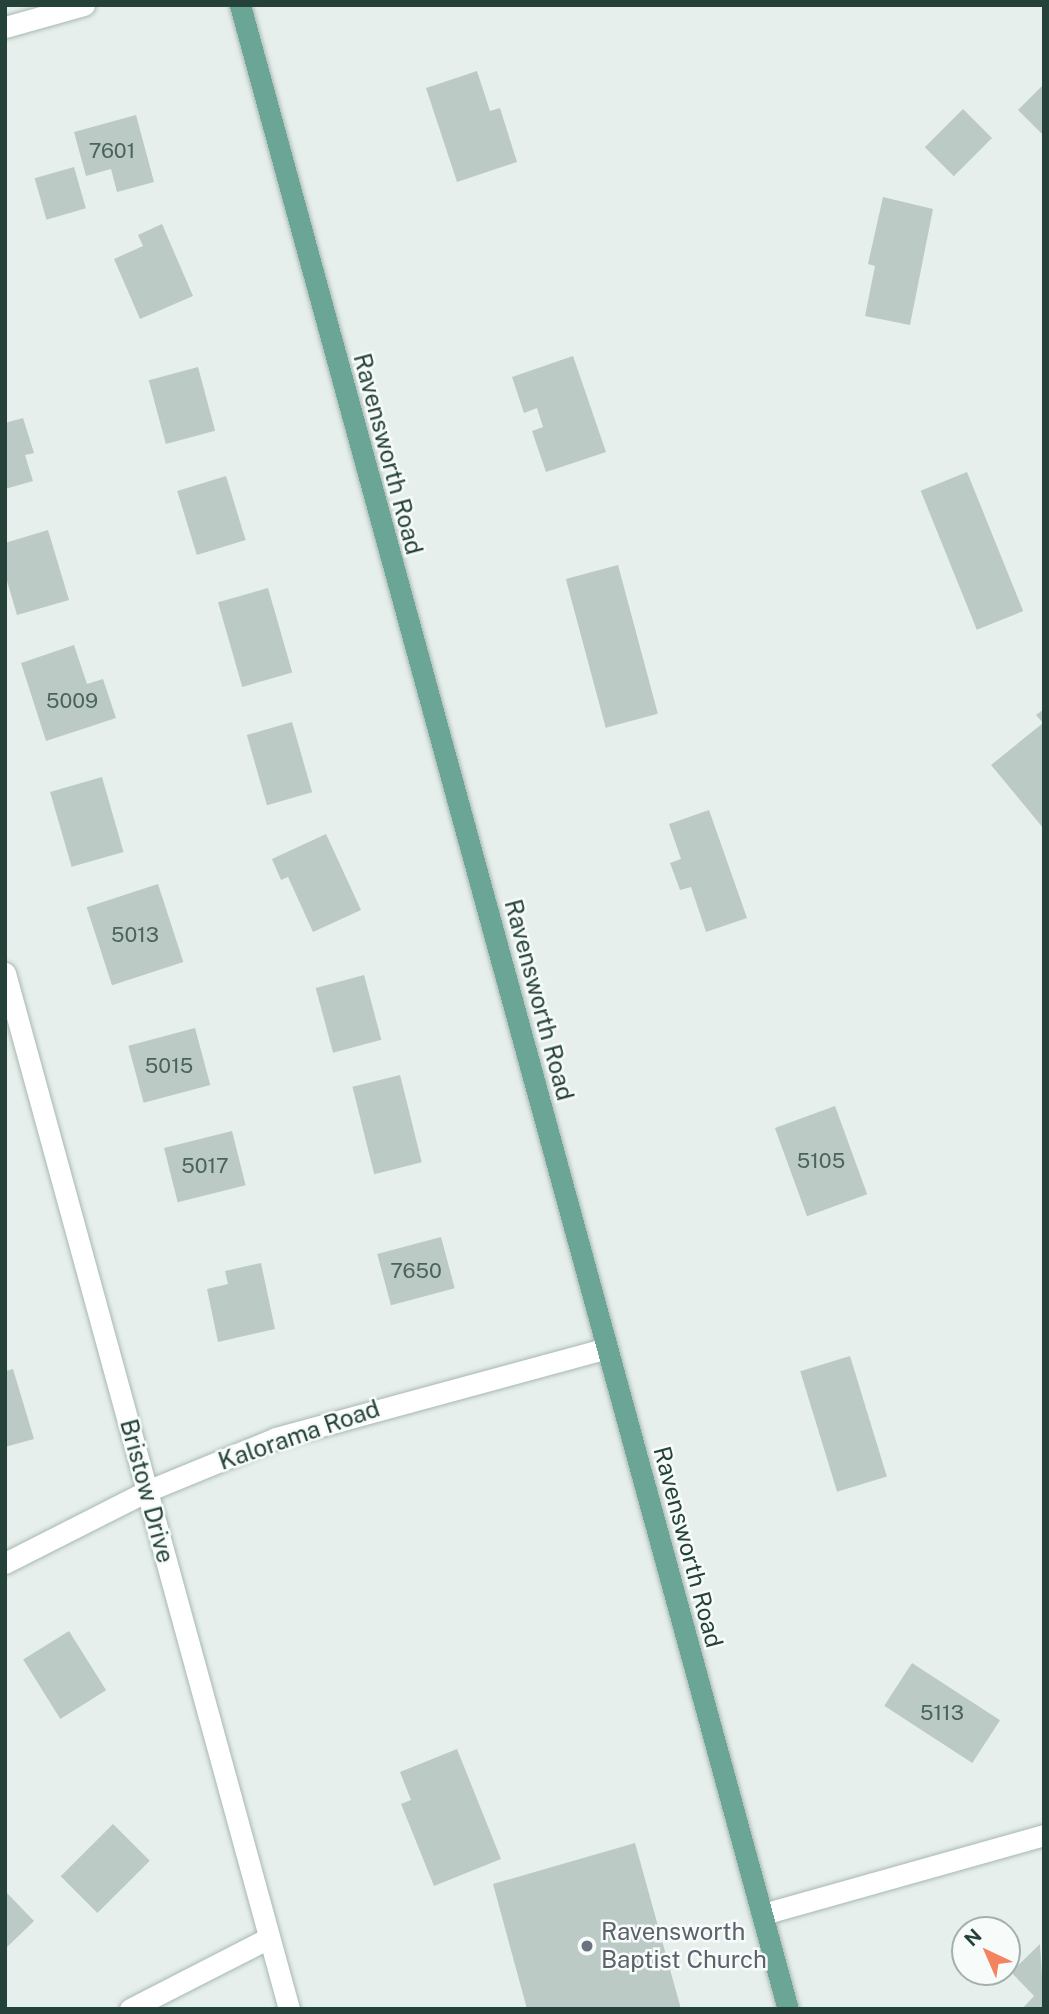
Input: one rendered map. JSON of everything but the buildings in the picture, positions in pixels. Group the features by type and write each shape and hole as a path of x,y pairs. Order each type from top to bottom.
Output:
{"main road":[{"name":"Ravensworth Road","path":"240,5 788,2009"}],"street":[{"path":"5,27 84,5"},
{"name":"Bristow Drive","path":"5,973 11,1020 147,1491 289,2009"},
{"name":"Kalorama Road","path":"5,1563 147,1491 318,1424 607,1348"},
{"path":"763,1914 1044,1835"},
{"path":"130,2009 269,1937"}],"place":[{"name":"Ravensworth Baptist Church","path":"587,1946"}]}
